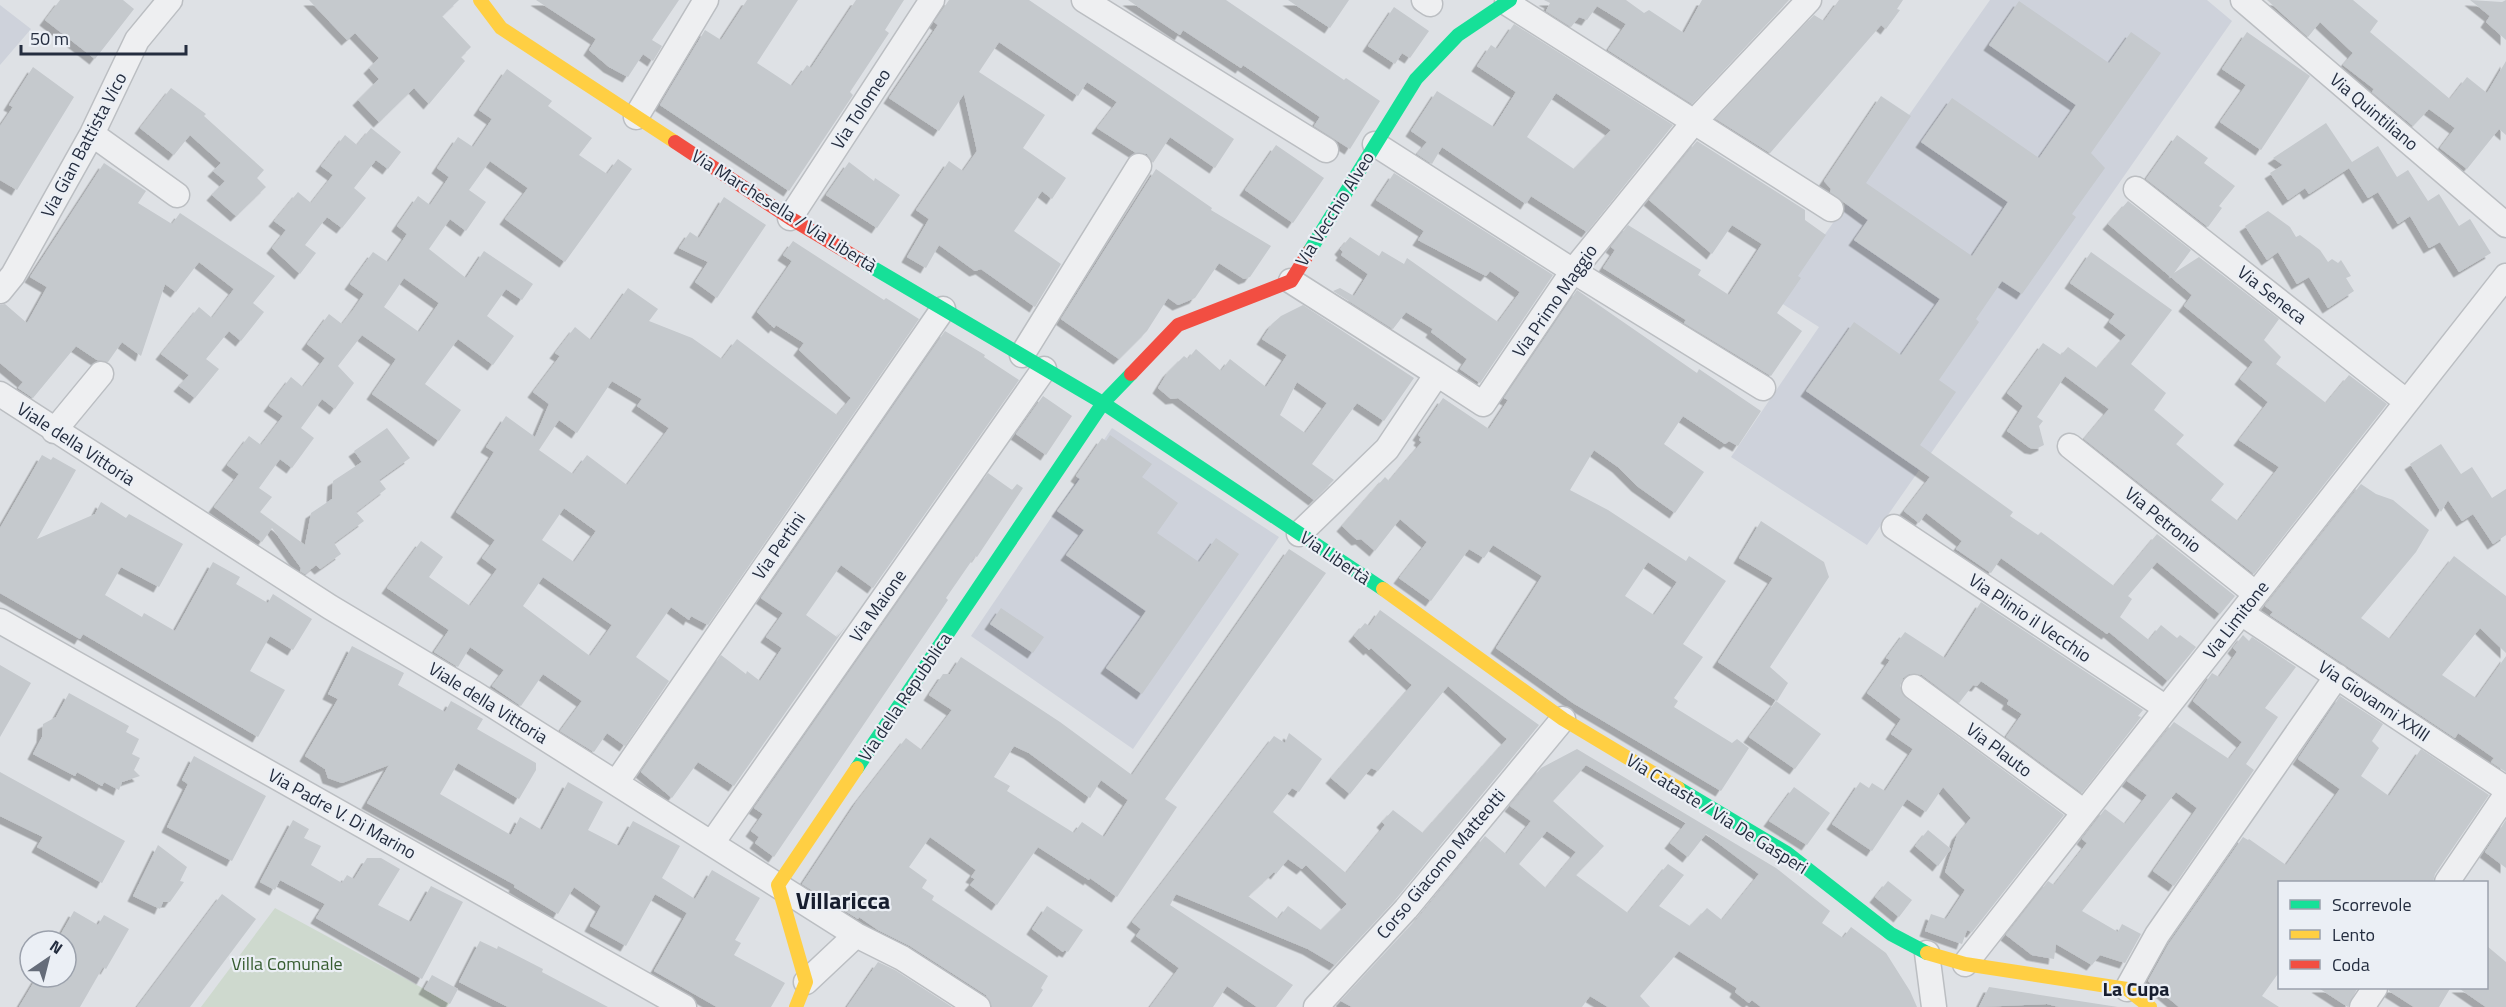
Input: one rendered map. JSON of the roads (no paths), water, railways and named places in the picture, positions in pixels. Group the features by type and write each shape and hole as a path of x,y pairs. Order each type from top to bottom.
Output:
{"street":[{"name":"Via Gian Battista Vico","path":"0,291 13,275 92,134 137,40 170,0"},
{"name":"Via Marchesella / Via Libertà","path":"480,0 501,28 790,218 1103,403"},
{"path":"636,117 706,0"},
{"name":"Via Tolomeo","path":"790,218 932,0"},
{"path":"1084,0 1326,150"},
{"name":"Via Primo Maggio","path":"1437,374 1483,404 1573,271 1694,122 1808,0"},
{"name":"Via Quintiliano","path":"2242,0 2506,225"},
{"path":"1509,1 1831,209"},
{"name":"Via Vecchio Alveo","path":"1103,403 1178,326 1291,281 1416,79 1458,35 1509,1"},
{"path":"92,134 177,195"},
{"path":"1375,144 1573,271 1762,387"},
{"path":"1022,355 1139,166"},
{"name":"Via Seneca","path":"2136,189 2407,402"},
{"name":"Via Limitone","path":"1965,964 2506,276"},
{"path":"1291,281 1437,374 1387,449 1299,534"},
{"name":"Via Pertini","path":"616,783 943,309"},
{"name":"Via Maione","path":"712,843 1044,369"},
{"path":"54,431 101,374"},
{"name":"Viale della Vittoria","path":"0,394 54,431 330,607 616,783 856,935 902,958 978,1007"},
{"name":"Via Libertà","path":"1103,403 1367,578 1563,719"},
{"name":"Via della Repubblica","path":"778,885 1103,403"},
{"name":"Via Petronio","path":"2070,447 2249,603"},
{"name":"Via Plinio il Vecchio","path":"1894,527 2166,708"},
{"name":"Via Giovanni XXIII","path":"2249,603 2337,676 2506,789"},
{"name":"Via Padre V. Di Marino","path":"0,621 684,1007"},
{"path":"2150,1007 2127,989 2157,935 2337,676"},
{"name":"Via Plauto","path":"1914,687 2084,813"},
{"name":"Via Cataste / Via De Gasperi","path":"1563,719 1787,853 1891,934 1928,953 1965,964 2127,989"},
{"name":"Corso Giacomo Matteotti","path":"1326,1004 1563,719"},
{"path":"2447,881 2506,795"},
{"path":"778,885 801,999"},
{"path":"801,999 856,935"},
{"path":"1928,953 1934,1007"},
{"path":"2362,1007 2374,989"}],"district":[{"name":"Villaricca","path":"843,901"},
{"name":"La Cupa","path":"2136,989"}],"park label":[{"name":"Villa Comunale","path":"287,964"}]}
